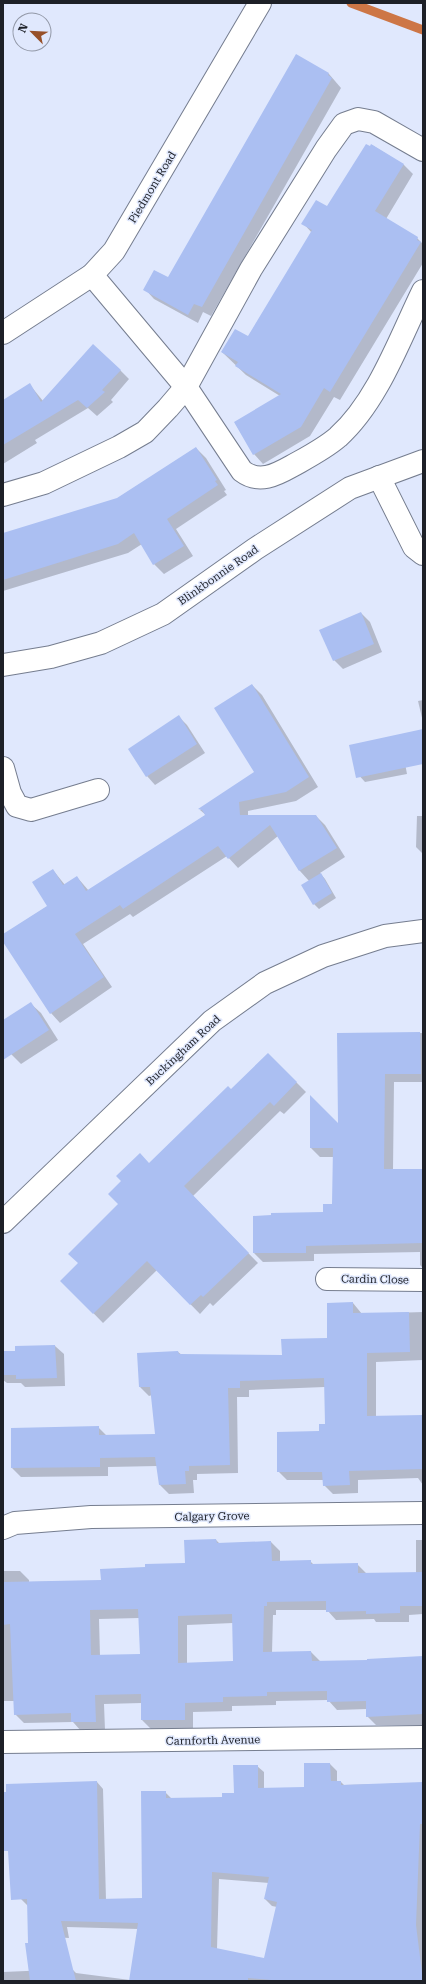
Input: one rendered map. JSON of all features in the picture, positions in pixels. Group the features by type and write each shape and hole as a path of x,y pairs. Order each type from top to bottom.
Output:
{"street":[{"name":"Piedmont Road","path":"3,333 92,276 114,251 260,3"},
{"path":"3,495 44,483 119,448 145,432 186,387 251,269 318,161 344,124 358,119 374,122 423,150"},
{"path":"92,276 186,387 242,471 253,477 263,478 275,476 323,448 339,436 356,417 378,385 423,291"},
{"name":"Blinkbonnie Road","path":"3,664 51,657 101,643 163,614 256,549 350,488 423,461"},
{"path":"380,477 414,547 423,554"},
{"path":"3,768 10,793 17,806 31,810 98,790"},
{"name":"Buckingham Road","path":"3,1222 212,1021 265,983 323,956 385,936 423,931"},
{"name":"Cardin Close","path":"327,1279 423,1280"},
{"name":"Calgary Grove","path":"3,1528 15,1523 91,1517 423,1513"},
{"name":"Carnforth Avenue","path":"3,1742 423,1737"}],"building":[{"path":"296,54 329,73 328,75 332,78 202,307 194,304 188,315 143,290 154,270 168,277"},
{"path":"366,144 370,146 371,144 404,164 375,211 418,237 417,240 421,242 330,392 324,388 301,427 253,455 234,422 281,394 235,366 238,362 221,352 235,329 248,336 312,230 301,224 316,200 327,206"},
{"path":"93,344 121,370 102,390 105,392 87,408 78,400 3,445 3,400 30,383 41,402"},
{"path":"196,447 217,480 215,481 218,485 167,519 184,546 153,565 134,533 118,544 3,580 3,533 117,498"},
{"path":"361,612 374,644 333,661 319,630"},
{"path":"252,684 309,777 286,792 239,802 240,815 316,815 337,848 299,871 270,825 228,859 218,846 123,909 120,905 75,934 104,977 50,1014 3,942 3,934 47,906 32,882 53,869 63,885 77,876 86,891 205,815 202,810 198,809 254,772 214,708"},
{"path":"179,715 197,744 146,777 128,749"},
{"path":"423,729 423,764 356,778 349,745"},
{"path":"321,873 332,893 313,905 301,885"},
{"path":"31,1002 49,1030 3,1060 3,1020"},
{"path":"420,1032 421,1074 385,1074 384,1169 423,1169 423,1243 306,1246 306,1253 253,1253 253,1216 271,1215 271,1213 323,1212 323,1204 332,1204 333,1148 310,1148 310,1095 338,1123 337,1033"},
{"path":"268,1053 297,1082 274,1106 270,1102 184,1186 249,1253 203,1297 201,1295 190,1305 147,1261 93,1314 60,1281 78,1263 68,1254 118,1204 108,1194 121,1181 116,1176 140,1153 149,1163 228,1086 231,1089"},
{"path":"353,1302 353,1313 409,1312 410,1352 367,1353 367,1416 423,1415 423,1469 349,1471 350,1485 323,1486 322,1472 277,1472 277,1432 319,1431 319,1424 325,1424 324,1378 240,1381 240,1388 228,1388 230,1465 189,1466 189,1471 185,1471 186,1484 159,1485 155,1457 100,1458 100,1467 11,1468 11,1428 99,1426 99,1435 155,1434 150,1387 139,1387 137,1353 178,1351 179,1354 282,1355 281,1339 327,1338 327,1303"},
{"path":"55,1345 57,1378 16,1379 16,1375 3,1375 3,1351 15,1351 15,1346"},
{"path":"216,1539 217,1543 271,1541 272,1561 311,1560 311,1564 358,1563 358,1573 423,1572 423,1606 400,1606 400,1613 366,1614 366,1611 326,1612 326,1601 267,1602 267,1606 264,1606 263,1652 311,1651 312,1661 367,1660 423,1656 423,1714 366,1717 366,1701 327,1702 327,1691 267,1692 267,1696 223,1697 223,1702 185,1703 185,1720 141,1720 141,1694 95,1695 96,1722 71,1722 71,1713 14,1715 10,1624 3,1625 3,1582 101,1580 100,1569 145,1567 145,1564 185,1563 184,1540","holes":["138,1609 140,1654 91,1655 90,1610","232,1614 233,1661 178,1663 178,1616"]},
{"path":"304,1763 330,1763 331,1781 341,1781 341,1785 423,1782 423,1824 420,1824 416,1925 423,1981 283,1981 248,1978 248,1981 129,1981 138,1923 61,1921 76,1981 30,1981 25,1943 28,1943 27,1899 11,1900 8,1851 3,1851 3,1792 6,1792 6,1784 97,1781 99,1899 142,1898 141,1791 166,1791 166,1798 222,1797 222,1793 234,1793 233,1765 258,1765 258,1788 304,1787","holes":["212,1872 269,1877 264,1899 277,1902 264,1958 211,1947"]}],"waterway":[{"path":"351,3 423,30"}]}
